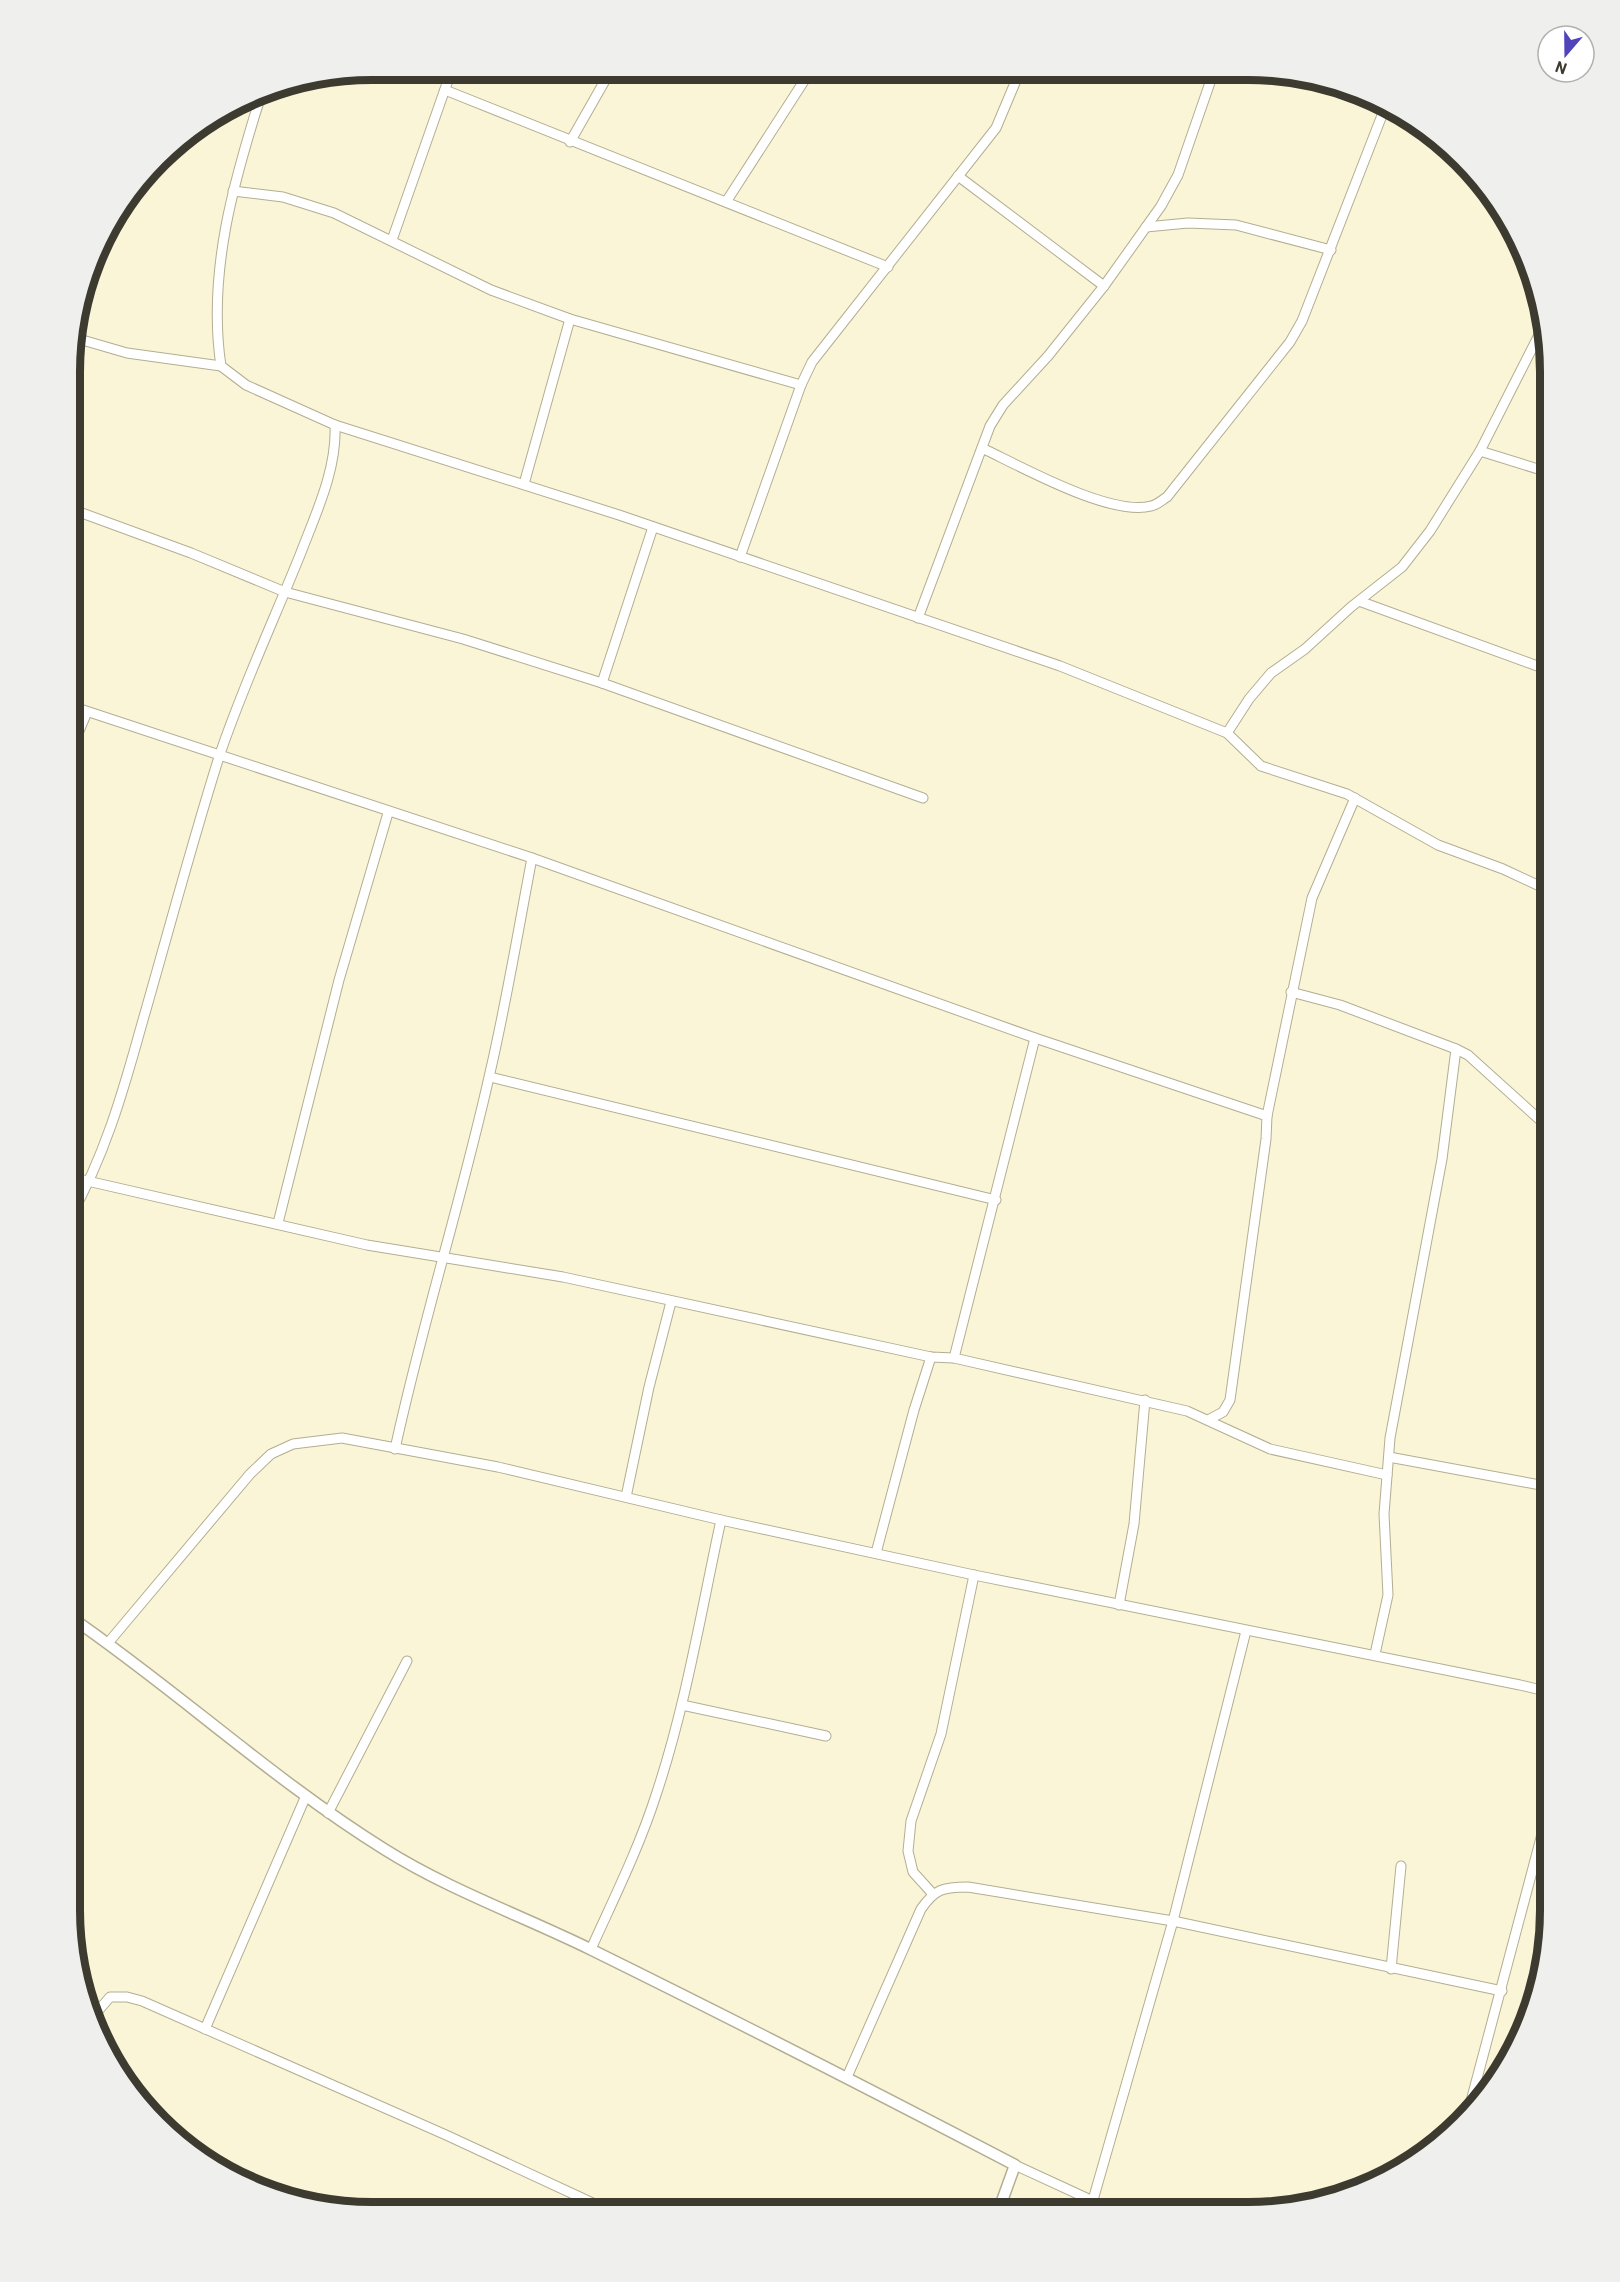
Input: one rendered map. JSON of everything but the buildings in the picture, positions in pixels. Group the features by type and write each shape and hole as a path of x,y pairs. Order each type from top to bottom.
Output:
{"street":[{"path":"392,240 448,80"},
{"path":"570,142 605,80"},
{"path":"726,202 805,80"},
{"path":"740,557 801,385 812,362 996,128 1005,113 1017,80"},
{"path":"918,618 990,426 1003,405 1048,356 1104,286 1146,227 1178,175 1211,80"},
{"path":"445,90 570,142 888,267"},
{"path":"221,366 218,344 218,292 225,230 233,190 259,102"},
{"path":"982,448 1105,503 1132,507 1152,506 1167,497 1290,342 1302,321 1383,113"},
{"path":"958,176 1104,286"},
{"path":"233,190 283,196 334,213 491,290 570,319 801,385"},
{"path":"1146,227 1188,223 1236,225 1331,250"},
{"path":"524,484 570,319"},
{"path":"1227,734 1249,699 1271,673 1305,649 1359,600 1402,567 1431,531 1480,451 1538,336"},
{"path":"81,340 127,353 221,366 246,386 335,425 524,484 1047,661 1227,734 1261,766 1323,784 1355,798 1438,845 1503,868 1540,885"},
{"path":"80,1199 89,1182 135,1050 219,757 243,688 285,592 321,501 336,448 335,425"},
{"path":"1480,451 1540,470"},
{"path":"80,512 190,553 285,592 463,639 602,683 923,798"},
{"path":"602,683 653,527"},
{"path":"1359,600 1540,667"},
{"path":"80,709 388,813 532,858 1035,1038 1267,1116"},
{"path":"80,729 87,712"},
{"path":"1208,1420 1222,1412 1230,1400 1266,1139 1267,1116 1312,897 1355,798"},
{"path":"278,1223 339,980 388,813"},
{"path":"395,1449 413,1366 444,1260 490,1077 532,858"},
{"path":"1291,992 1340,1005 1468,1055 1540,1120"},
{"path":"954,1358 996,1200 1035,1038"},
{"path":"1375,1654 1388,1595 1384,1514 1389,1457 1415,1295 1442,1159 1456,1049"},
{"path":"490,1077 996,1200"},
{"path":"80,1180 367,1245 444,1260 562,1278 931,1357 954,1358 1145,1400 1186,1411 1270,1449 1387,1475"},
{"path":"626,1497 649,1387 671,1302"},
{"path":"876,1553 914,1410 931,1357"},
{"path":"1119,1605 1134,1524 1145,1400"},
{"path":"108,1643 250,1473 271,1454 293,1444 342,1438 498,1467 721,1520 974,1575 1246,1631 1375,1654 1540,1690"},
{"path":"1389,1457 1540,1485"},
{"path":"591,1949 643,1832 682,1705 721,1520"},
{"path":"932,1893 912,1872 908,1851 911,1821 940,1734 974,1575"},
{"path":"80,1624 108,1643 305,1798 386,1851 490,1905 591,1949 792,2052 847,2077 1015,2165 1097,2202"},
{"path":"1093,2200 1173,1921 1246,1631"},
{"path":"328,1813 407,1662"},
{"path":"682,1705 826,1736"},
{"path":"205,2029 305,1798"},
{"path":"1472,2098 1540,1843"},
{"path":"1391,1969 1401,1866"},
{"path":"847,2077 921,1909 932,1893 949,1887 968,1887 1173,1921 1502,1991"},
{"path":"98,2011 110,1997 127,1996 591,2201"},
{"path":"1002,2202 1015,2165"}]}
